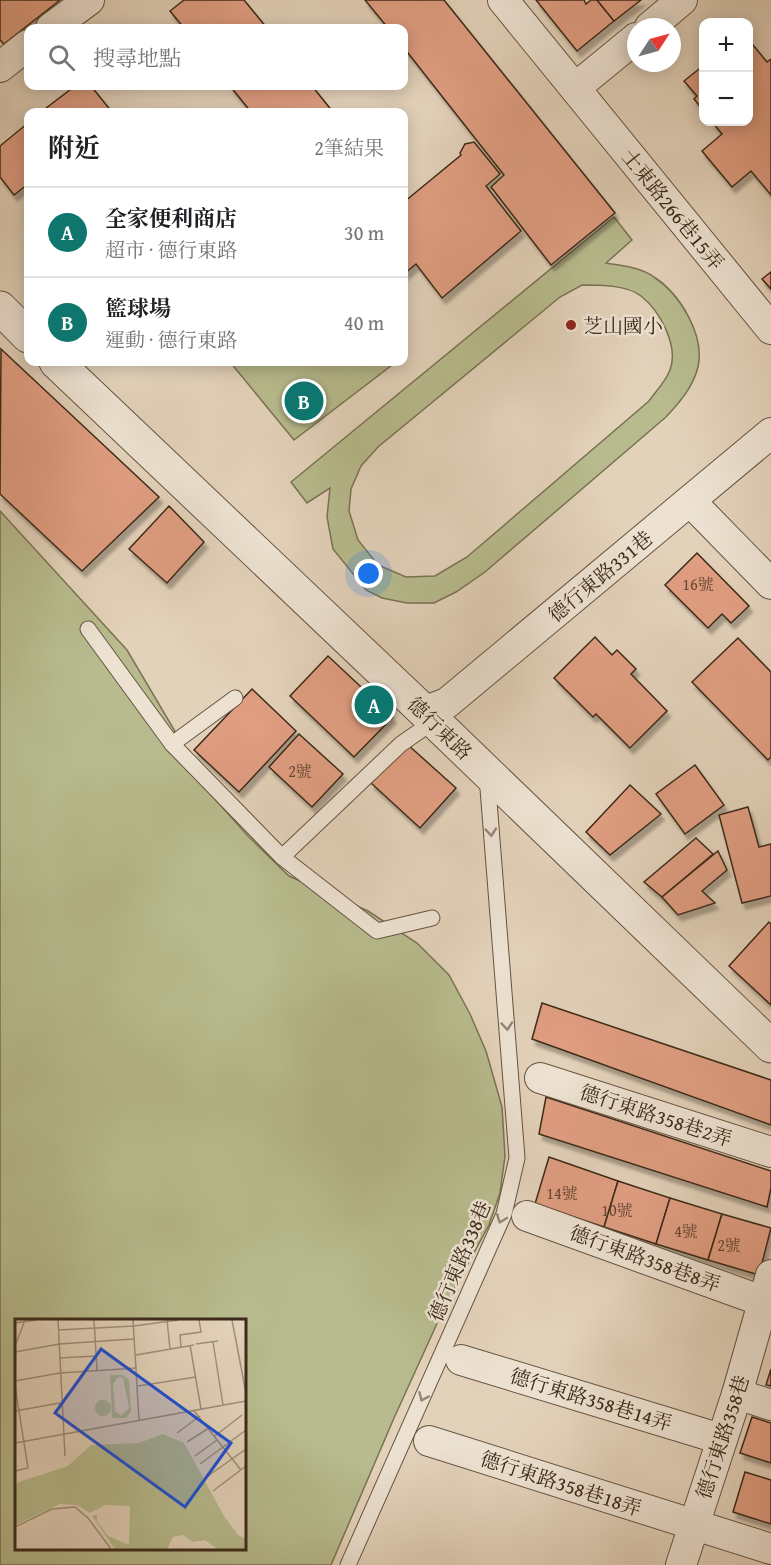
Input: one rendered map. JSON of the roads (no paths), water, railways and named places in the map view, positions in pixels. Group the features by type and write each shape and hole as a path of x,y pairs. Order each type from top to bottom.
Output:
{"street":[{"path":"56,24 89,0"},
{"name":"士東路266巷15弄","path":"503,0 771,329"},
{"path":"661,18 682,0"},
{"path":"575,88 627,45"},
{"path":"0,67 24,48"},
{"path":"0,308 24,332"},
{"name":"德行東路","path":"60,366 429,716 771,1046"},
{"name":"德行東路331巷","path":"429,716 771,433"},
{"path":"690,501 771,584"},
{"name":"德行東路358巷2弄","path":"540,1078 771,1152"},
{"name":"德行東路358巷8弄","path":"527,1216 767,1288"},
{"name":"德行東路358巷","path":"681,1565 737,1395 767,1288"},
{"name":"德行東路358巷14弄","path":"461,1360 721,1439"},
{"path":"737,1395 771,1405"},
{"name":"德行東路358巷18弄","path":"429,1441 771,1549"}],"lane":[{"path":"88,629 172,744 282,857 377,932 432,918"},
{"path":"172,744 234,698"},
{"path":"282,857 429,716"},
{"name":"德行東路338巷","path":"348,1565 504,1214 517,1158 487,773"}],"place":[{"name":"芝山國小","path":"571,325"},
{"name":"籃球場","path":"304,401"},
{"name":"全家便利商店","path":"374,705"}]}
